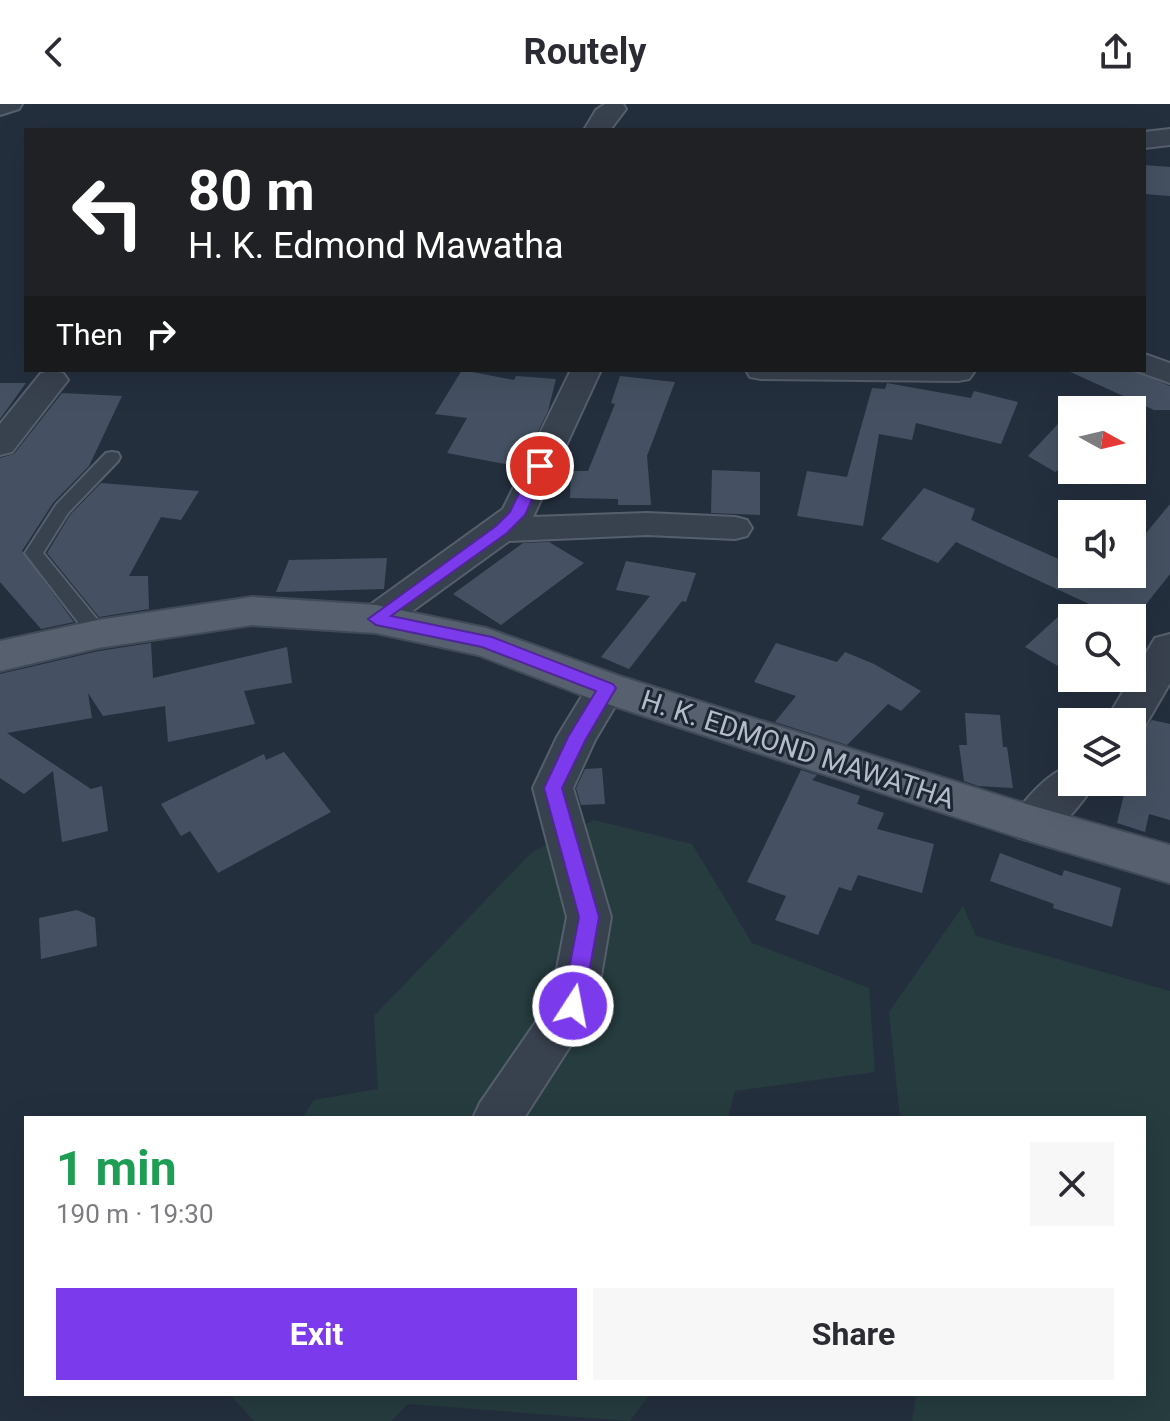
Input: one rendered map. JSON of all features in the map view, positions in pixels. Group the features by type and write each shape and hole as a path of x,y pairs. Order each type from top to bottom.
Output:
{"main road":[{"name":"H. K. EDMOND MAWATHA","path":"0,656 98,634 252,611 376,619 486,642 607,688 1033,824 1170,864"}],"street":[{"path":"0,108 10,104"},
{"path":"598,128 605,115 614,109"},
{"path":"1146,140 1170,137"},
{"path":"1146,364 1170,374"},
{"path":"376,619 501,530 517,515 585,372"},
{"path":"0,445 52,380"},
{"path":"501,530 647,524 735,528"},
{"path":"1134,708 1170,648"},
{"path":"498,1116 573,1006 589,917 553,788 577,737 607,688"},
{"path":"1033,824 1060,796"}],"lane":[{"path":"98,634 34,553 62,509 112,457"}],"green space":[{"path":"594,820 692,844 752,943 869,988 875,1072 735,1091 729,1116 303,1116 314,1100 378,1089 374,1016 531,853"},
{"path":"963,906 976,936 1170,991 1170,1421 912,1421 916,1396 1146,1396 1146,1116 900,1116 889,1012"},
{"path":"231,1396 649,1396 630,1421 408,1404 391,1421 254,1421"}],"building":[{"path":"1146,165 1170,167 1170,196 1146,194"},
{"path":"461,372 514,380 516,376 556,379 548,411 520,467 447,453 467,418 435,414"},
{"path":"1070,372 1136,372 1170,386 1170,410 1154,410 1146,406 1146,396 1123,396"},
{"path":"620,376 675,382 647,456 651,505 618,505 618,499 570,498 571,471 588,471 615,404 611,403"},
{"path":"0,383 26,383 0,419"},
{"path":"887,383 971,398 974,391 1018,402 1001,444 916,423 912,440 879,434 863,526 797,516 807,471 847,477 872,388 885,389"},
{"path":"62,393 122,396 89,466 53,503 22,551 74,622 41,629 0,582 0,458 14,454"},
{"path":"1058,424 1058,470 1055,472 1028,456"},
{"path":"712,470 760,472 760,515 711,513"},
{"path":"101,483 199,491 181,520 161,517 129,576 148,576 149,609 99,617 47,553 70,515"},
{"path":"924,488 975,509 971,520 1058,559 1058,588 1146,588 1146,533 1170,504 1170,574 1146,604 1089,604 956,542 938,563 881,539"},
{"path":"549,542 584,563 501,625 453,594 523,543"},
{"path":"387,558 384,589 276,592 289,560"},
{"path":"626,561 696,573 686,602 682,601 629,669 601,657 650,596 616,590"},
{"path":"1058,617 1058,666 1025,647"},
{"path":"151,643 153,678 287,647 292,683 244,691 255,724 168,742 165,706 103,716 88,693 92,718 7,733 91,789 102,786 108,831 62,842 53,771 24,794 0,778 0,674 99,651"},
{"path":"776,643 837,662 845,652 874,664 921,691 901,711 888,704 847,745 775,722 796,696 754,682"},
{"path":"965,713 1000,715 1003,747 1007,747 1013,788 978,786 964,781 959,745 967,745"},
{"path":"1152,720 1170,724 1170,820 1149,814 1145,832 1117,823 1124,796 1146,796 1146,728"},
{"path":"284,752 331,812 218,873 190,831 181,836 161,804 264,754 266,760"},
{"path":"602,768 605,804 581,805 576,788 585,769"},
{"path":"801,770 817,775 812,780 860,796 857,804 884,813 877,829 934,844 922,893 858,875 851,891 839,887 818,935 775,920 786,896 747,882"},
{"path":"1000,853 1062,876 1064,870 1121,888 1112,927 1053,908 1054,904 990,881"},
{"path":"77,910 95,918 97,946 41,959 39,918"}],"route":[{"path":"540,466 517,515 501,530 376,619 486,642 607,688 577,737 553,788 589,917 573,1006"}]}
